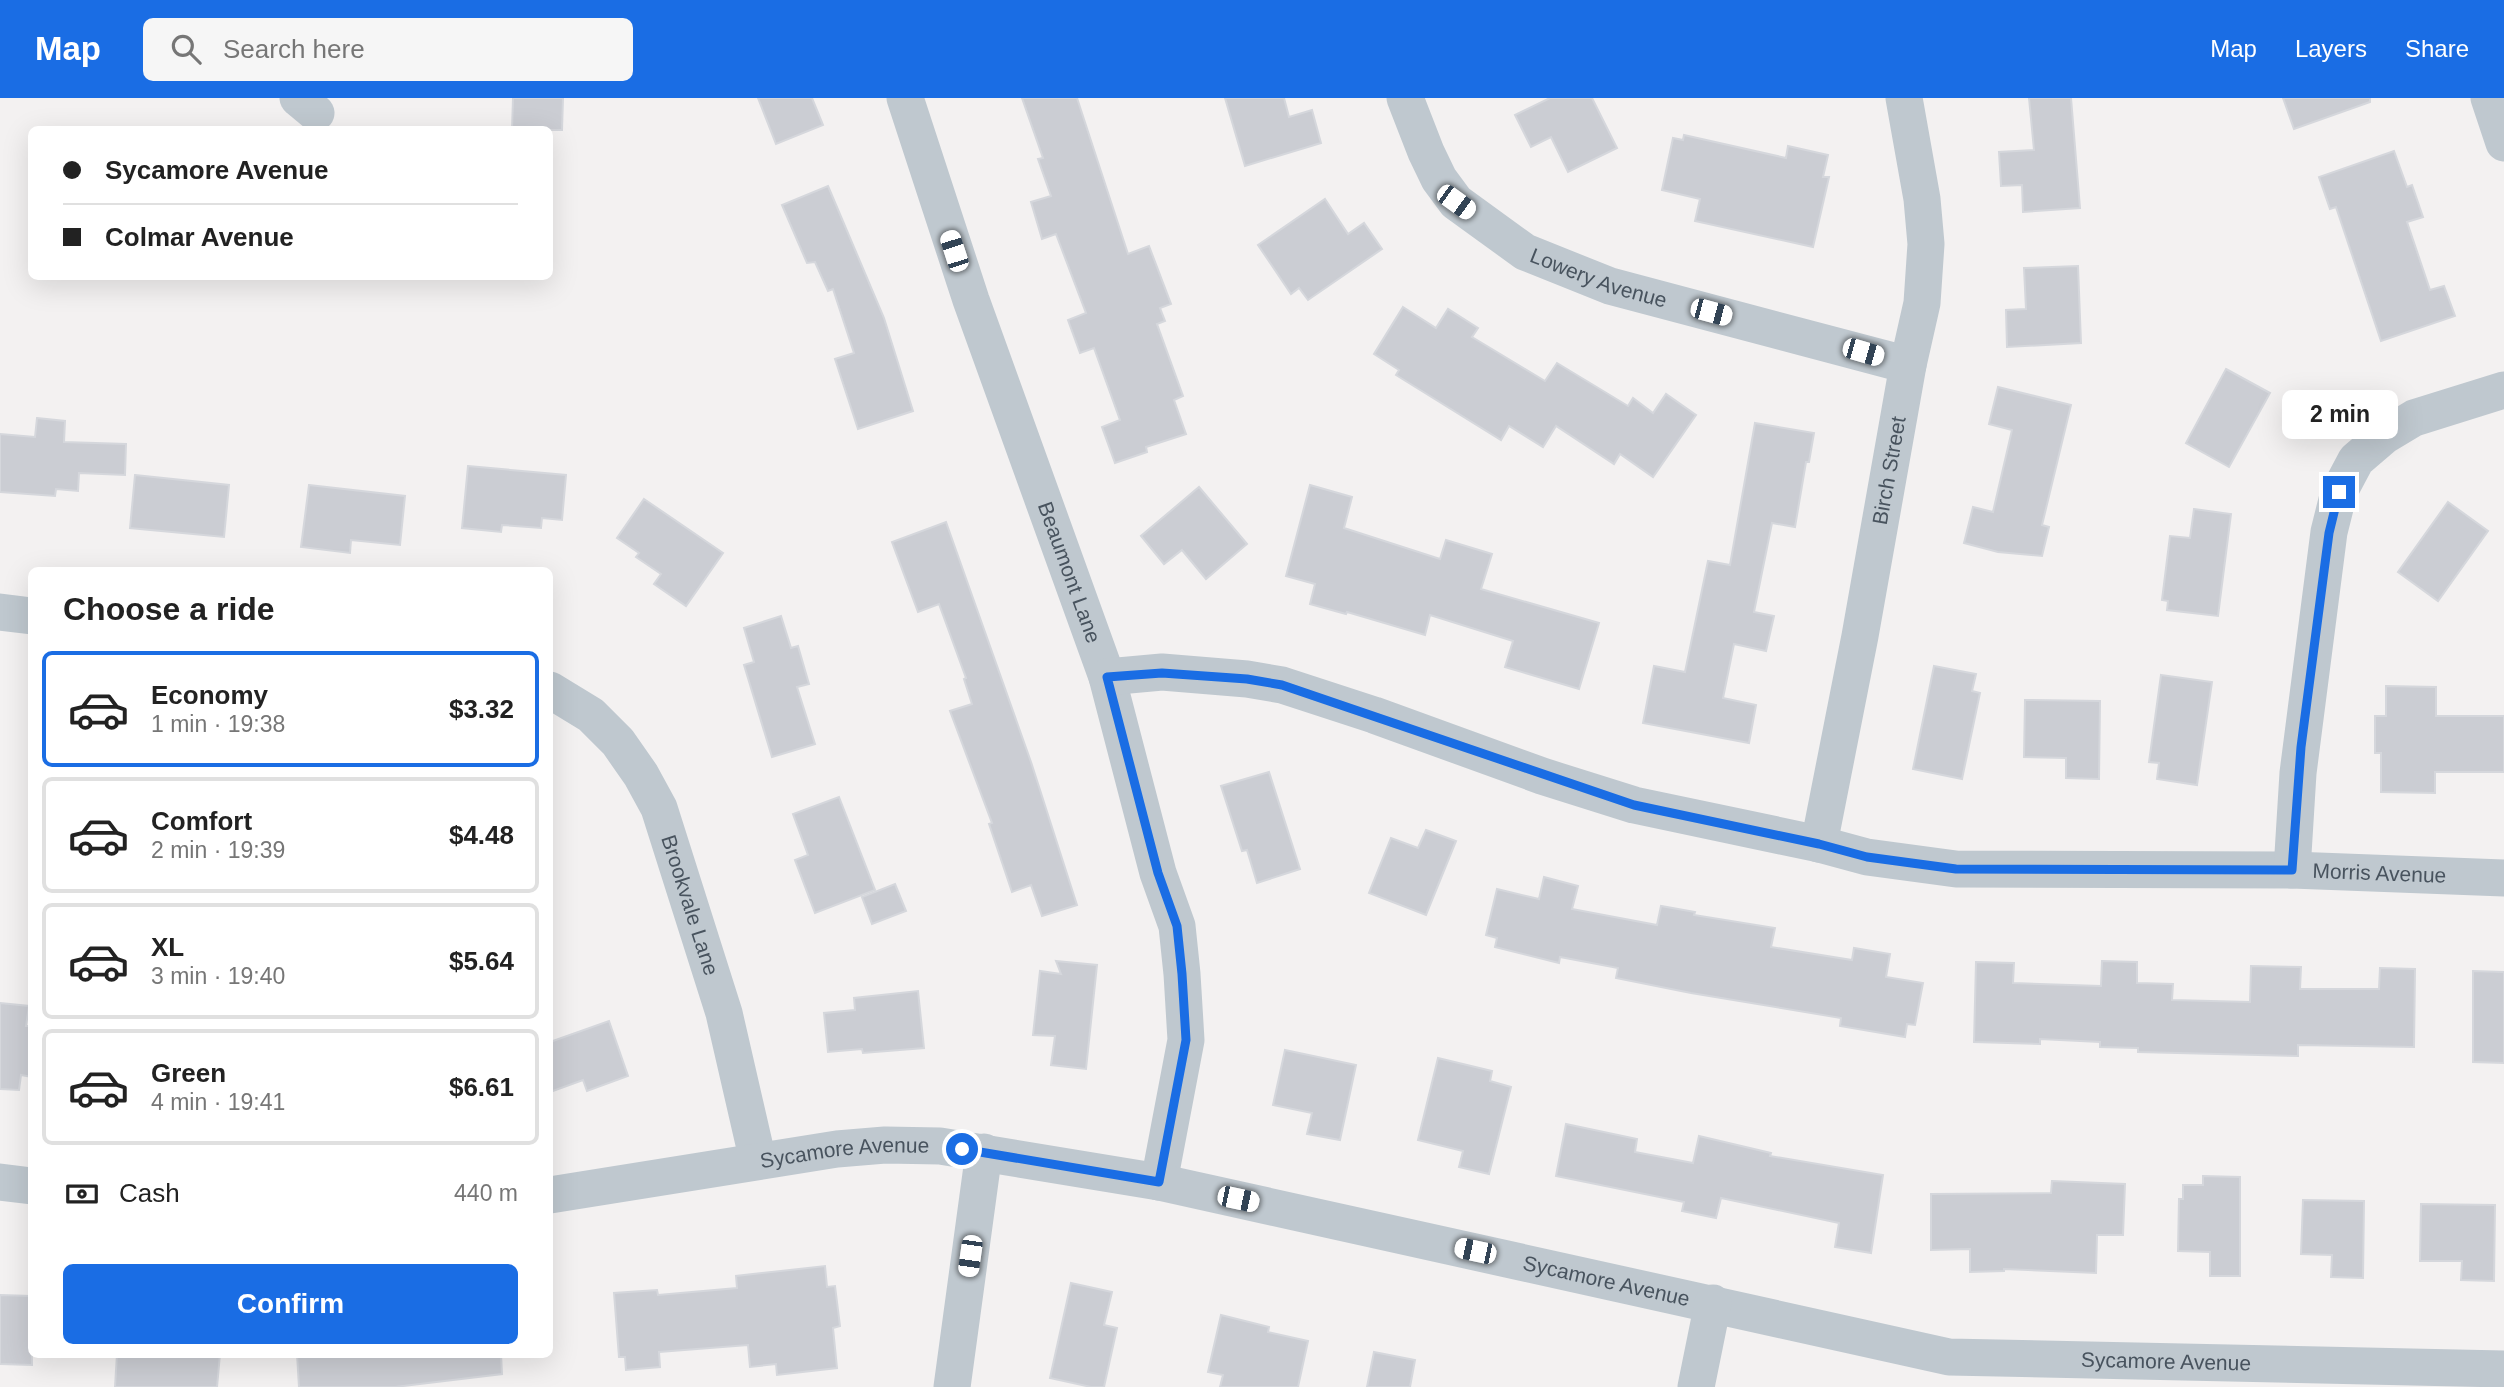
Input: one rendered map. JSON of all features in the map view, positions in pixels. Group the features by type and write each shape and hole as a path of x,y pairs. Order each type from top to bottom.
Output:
{"street":[{"name":"Beaumont Lane","path":"905,98 971,300 1107,677 1158,873 1177,926 1186,1040 1159,1182"},
{"name":"Lowery Avenue","path":"1405,98 1426,152 1439,178 1456,202 1525,252 1610,286 1908,365"},
{"name":"Birch Street","path":"1819,844 1860,636 1908,365 1922,303 1926,244 1922,199 1904,98"},
{"path":"2489,98 2504,143"},
{"path":"2292,870 2301,747 2329,533 2339,492 2356,460 2384,436 2414,418 2504,390"},
{"path":"0,612 28,615"},
{"name":"Morris Avenue","path":"1107,677 1162,673 1247,679 1282,685 1386,719 1542,776 1634,805 1819,844 1867,857 1956,869 2292,870 2504,878"},
{"name":"Brookvale Lane","path":"553,692 591,715 618,742 641,775 659,808 724,1013 758,1161"},
{"name":"Sycamore Avenue","path":"553,1195 837,1149 885,1145 940,1146 1159,1182 1949,1357 2166,1374 2504,1369"},
{"path":"952,1387 984,1152"},
{"path":"0,1182 28,1186"},
{"path":"1696,1387 1713,1303"}],"building":[{"path":"513,98 563,98 562,130 553,130 553,126 512,126"},
{"path":"758,98 812,98 823,125 776,144"},
{"path":"1022,98 1077,98 1128,254 1149,246 1171,304 1160,308 1165,321 1157,324 1183,396 1174,400 1186,434 1146,447 1147,452 1115,463 1102,427 1120,420 1094,348 1080,353 1068,320 1086,313 1056,234 1042,239 1031,202 1051,196 1038,159 1043,158"},
{"path":"1225,98 1284,98 1289,117 1312,110 1321,143 1245,166"},
{"path":"1550,98 1592,98 1617,148 1568,172 1551,137 1531,147 1515,115"},
{"path":"2029,98 2071,98 2080,208 2023,212 2022,185 2001,186 1999,152 2034,150"},
{"path":"2283,98 2370,98 2370,102 2294,129"},
{"path":"1684,135 1786,158 1788,146 1828,155 1823,177 1829,177 1813,247 1695,221 1700,199 1662,190 1673,138 1683,140"},
{"path":"2394,151 2407,187 2412,185 2423,217 2407,222 2430,290 2444,286 2455,316 2381,341 2336,207 2330,209 2319,177"},
{"path":"828,186 884,318 913,411 858,429 835,359 854,353 833,289 828,291 815,262 807,263 782,205"},
{"path":"1325,199 1348,234 1364,223 1382,249 1308,300 1299,288 1291,294 1258,245"},
{"path":"2078,266 2081,343 2007,347 2006,310 2026,309 2024,268"},
{"path":"1403,307 1436,328 1448,309 1478,328 1472,337 1545,381 1557,363 1628,406 1633,398 1653,413 1666,394 1696,415 1653,477 1620,454 1614,464 1556,426 1543,447 1509,426 1501,440 1396,375 1399,370 1374,354"},
{"path":"2226,369 2270,393 2229,467 2186,443"},
{"path":"1998,387 2071,405 2042,525 2049,527 2042,556 1998,552 1964,543 1973,507 1993,512 2012,430 1989,424"},
{"path":"37,418 65,421 64,442 126,444 125,475 79,473 78,491 56,489 55,496 0,492 0,434 35,437"},
{"path":"1755,423 1814,433 1795,527 1772,523 1754,612 1774,616 1766,651 1734,644 1723,698 1756,705 1749,743 1643,723 1654,666 1685,672 1708,561 1730,565"},
{"path":"468,466 566,475 562,520 542,518 541,528 502,525 501,532 462,528"},
{"path":"135,475 229,485 224,537 130,528"},
{"path":"309,485 405,496 400,545 351,540 350,553 301,547"},
{"path":"1310,485 1352,497 1344,528 1440,559 1446,540 1492,554 1481,589 1599,623 1579,689 1505,667 1513,641 1430,615 1425,635 1310,604 1315,584 1286,576"},
{"path":"1199,487 1247,544 1206,579 1182,550 1164,564 1141,536"},
{"path":"644,499 723,553 686,606 654,584 661,574 636,557 639,553 617,538"},
{"path":"2448,502 2488,531 2438,601 2398,572"},
{"path":"2194,509 2231,514 2218,616 2167,610 2168,601 2162,600 2170,536 2190,538"},
{"path":"946,522 1031,762 1077,905 1042,916 1031,885 1012,892 989,824 992,823 950,711 972,704 964,679 966,678 939,604 918,612 892,542"},
{"path":"781,616 791,648 798,646 809,684 797,687 815,744 772,757 744,665 754,662 744,628"},
{"path":"1934,666 1976,674 1972,691 1980,693 1962,779 1913,769"},
{"path":"2161,675 2212,682 2197,785 2157,779 2159,763 2149,762"},
{"path":"2386,686 2436,687 2436,716 2504,716 2504,772 2435,772 2435,793 2381,792 2381,753 2375,753 2375,716 2386,716"},
{"path":"2025,700 2100,701 2099,779 2066,778 2066,758 2024,757"},
{"path":"1269,772 1300,869 1257,883 1247,850 1242,851 1221,786"},
{"path":"839,797 875,890 815,913 795,860 808,855 793,814"},
{"path":"1426,830 1456,841 1426,915 1369,893 1391,838 1418,848"},
{"path":"1544,877 1578,886 1572,909 1657,925 1661,906 1695,912 1694,915 1775,928 1771,947 1852,960 1854,948 1890,954 1886,977 1923,983 1915,1025 1907,1024 1905,1037 1840,1026 1841,1018 1616,978 1618,968 1560,957 1559,963 1495,947 1497,938 1486,935 1497,889 1539,899"},
{"path":"895,884 906,911 872,924 862,897"},
{"path":"1056,961 1097,965 1086,1069 1051,1065 1055,1036 1033,1035 1040,971 1061,974"},
{"path":"2102,961 2137,962 2137,983 2173,984 2172,1000 2250,1002 2251,966 2301,967 2300,989 2379,989 2380,968 2415,969 2414,1047 2298,1045 2298,1056 2138,1052 2138,1048 2100,1047 2100,1042 2040,1039 2040,1044 1974,1042 1976,962 2014,963 2013,983 2101,986"},
{"path":"2473,971 2504,972 2504,1063 2473,1062"},
{"path":"918,991 924,1048 863,1053 862,1049 828,1052 824,1013 855,1010 854,998"},
{"path":"0,1003 28,1006 28,1076 21,1075 19,1090 0,1089"},
{"path":"609,1021 628,1076 587,1091 583,1080 553,1091 553,1041"},
{"path":"1285,1050 1356,1065 1340,1140 1307,1134 1312,1113 1273,1105"},
{"path":"1438,1058 1492,1071 1490,1081 1511,1087 1489,1174 1459,1167 1463,1151 1418,1140"},
{"path":"1566,1124 1637,1139 1635,1152 1693,1163 1699,1136 1771,1153 1770,1156 1883,1175 1871,1253 1835,1247 1839,1223 1721,1198 1716,1218 1682,1211 1684,1202 1556,1176"},
{"path":"2203,1176 2240,1177 2240,1276 2210,1276 2210,1252 2178,1251 2179,1199 2183,1199 2183,1185 2203,1185"},
{"path":"2052,1181 2125,1184 2123,1235 2097,1235 2096,1273 2004,1269 1970,1272 1970,1249 1931,1250 1931,1194 2051,1193"},
{"path":"2303,1200 2364,1201 2363,1278 2331,1277 2332,1255 2301,1254"},
{"path":"2421,1204 2495,1205 2494,1281 2461,1280 2462,1261 2420,1261"},
{"path":"825,1266 827,1287 835,1286 840,1326 833,1328 837,1368 777,1375 776,1364 750,1367 748,1345 659,1352 660,1367 626,1370 625,1357 619,1357 614,1293 657,1290 658,1295 737,1288 736,1276"},
{"path":"1071,1283 1112,1292 1104,1325 1117,1328 1104,1387 1091,1387 1050,1378"},
{"path":"0,1295 28,1296 28,1358 32,1358 32,1365 0,1364"},
{"path":"1221,1315 1269,1327 1268,1332 1308,1341 1298,1387 1220,1387 1223,1375 1208,1372"},
{"path":"1374,1352 1415,1360 1410,1387 1367,1387"},
{"path":"117,1358 220,1358 217,1387 115,1387"},
{"path":"297,1358 501,1358 502,1374 395,1387 299,1387"}],"route":[{"path":"962,1149 1159,1182 1186,1040 1182,974 1177,926 1158,873 1107,677 1162,673 1247,679 1282,685 1474,749 1542,776 1634,805 1819,844 1867,857 1956,869 2292,870 2301,747 2329,533 2339,492"}]}
